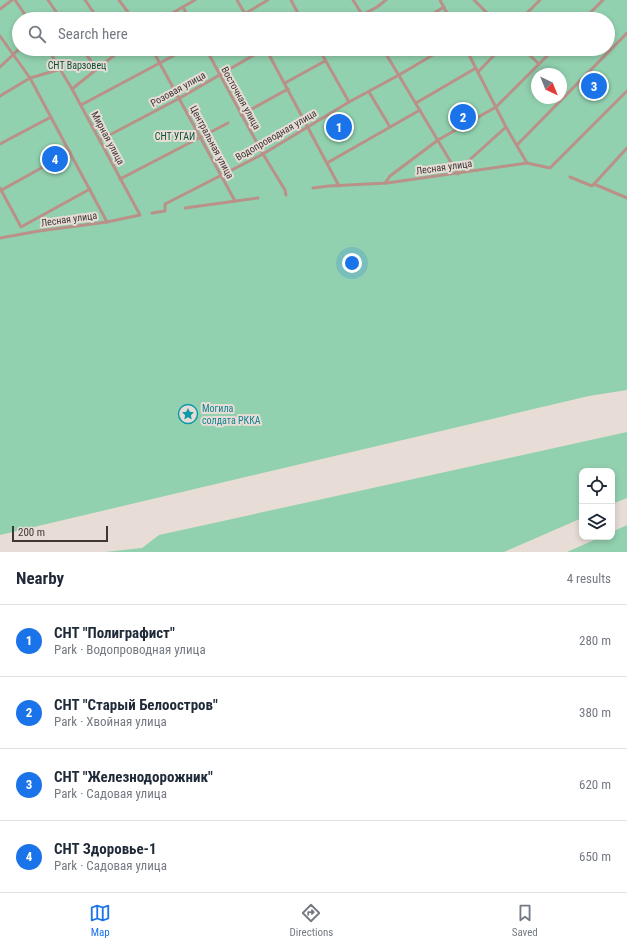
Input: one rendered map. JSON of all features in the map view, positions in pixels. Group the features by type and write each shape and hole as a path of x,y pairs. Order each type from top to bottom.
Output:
{"street":[{"path":"0,9 12,0"},
{"path":"15,0 23,12"},
{"path":"48,0 56,12"},
{"path":"85,0 93,12"},
{"path":"119,0 128,12"},
{"path":"174,12 195,0"},
{"path":"237,0 244,12"},
{"path":"248,12 268,0"},
{"path":"291,0 298,12"},
{"path":"353,0 360,12"},
{"path":"368,12 386,0"},
{"path":"440,0 446,12"},
{"path":"475,0 485,12"},
{"path":"528,12 540,0"},
{"path":"591,12 603,0"},
{"path":"183,7 186,12"},
{"path":"436,12 444,7"},
{"path":"615,45 627,33"},
{"path":"0,36 12,54"},
{"path":"0,67 12,56"},
{"path":"14,56 30,78 107,222"},
{"name":"Мирная улица","path":"53,56 81,105 140,215"},
{"path":"87,56 97,69"},
{"path":"72,89 113,56"},
{"name":"Центральная улица","path":"156,56 235,201"},
{"path":"81,105 174,56"},
{"name":"Восточная улица","path":"209,56 263,154 285,190 286,195"},
{"name":"Розовая улица","path":"100,140 180,98 253,56"},
{"path":"269,56 285,83 339,186"},
{"path":"322,56 349,102"},
{"path":"387,56 458,174"},
{"name":"Водопроводная улица","path":"152,213 165,211 165,204 263,154 349,102 431,56"},
{"path":"470,56 506,127 527,163"},
{"path":"416,103 477,70 492,56"},
{"path":"530,56 539,64"},
{"path":"385,183 390,176 438,140 496,107 547,56"},
{"path":"517,145 604,56"},
{"path":"285,83 325,60"},
{"path":"0,96 30,78 61,69"},
{"path":"242,115 288,89"},
{"name":"Лесная улица","path":"314,188 385,183 458,174 527,163 550,168 627,91"},
{"path":"369,92 390,127"},
{"path":"327,163 420,110"},
{"path":"0,144 51,117"},
{"path":"120,179 228,123"},
{"path":"465,164 506,127"},
{"path":"594,184 626,150"},
{"path":"70,152 0,190 21,227 90,189"},
{"path":"570,177 592,186 594,184 627,198"},
{"path":"185,208 258,198"},
{"name":"Лесная улица","path":"0,238 107,222 140,215"}],"green space":[{"path":"0,0 627,0 627,390 589,396 0,535"},
{"path":"627,432 627,498 615,503 615,468 579,468 579,519 504,552 105,552 142,548 159,535"},
{"path":"627,525 627,552 567,552 594,540 615,540 615,531"}],"place":[{"name":"СНТ \"Железнодорожник\"","path":"594,86"},
{"name":"СНТ \"Старый Белоостров\"","path":"463,117"},
{"name":"СНТ \"Полиграфист\"","path":"339,127"},
{"name":"СНТ Здоровье-1","path":"55,159"},
{"name":"Могила солдата РККА","path":"188,414"}],"park label":[{"name":"СНТ Варзовец","path":"77,65"},
{"name":"СНТ УГАИ","path":"175,136"}]}
